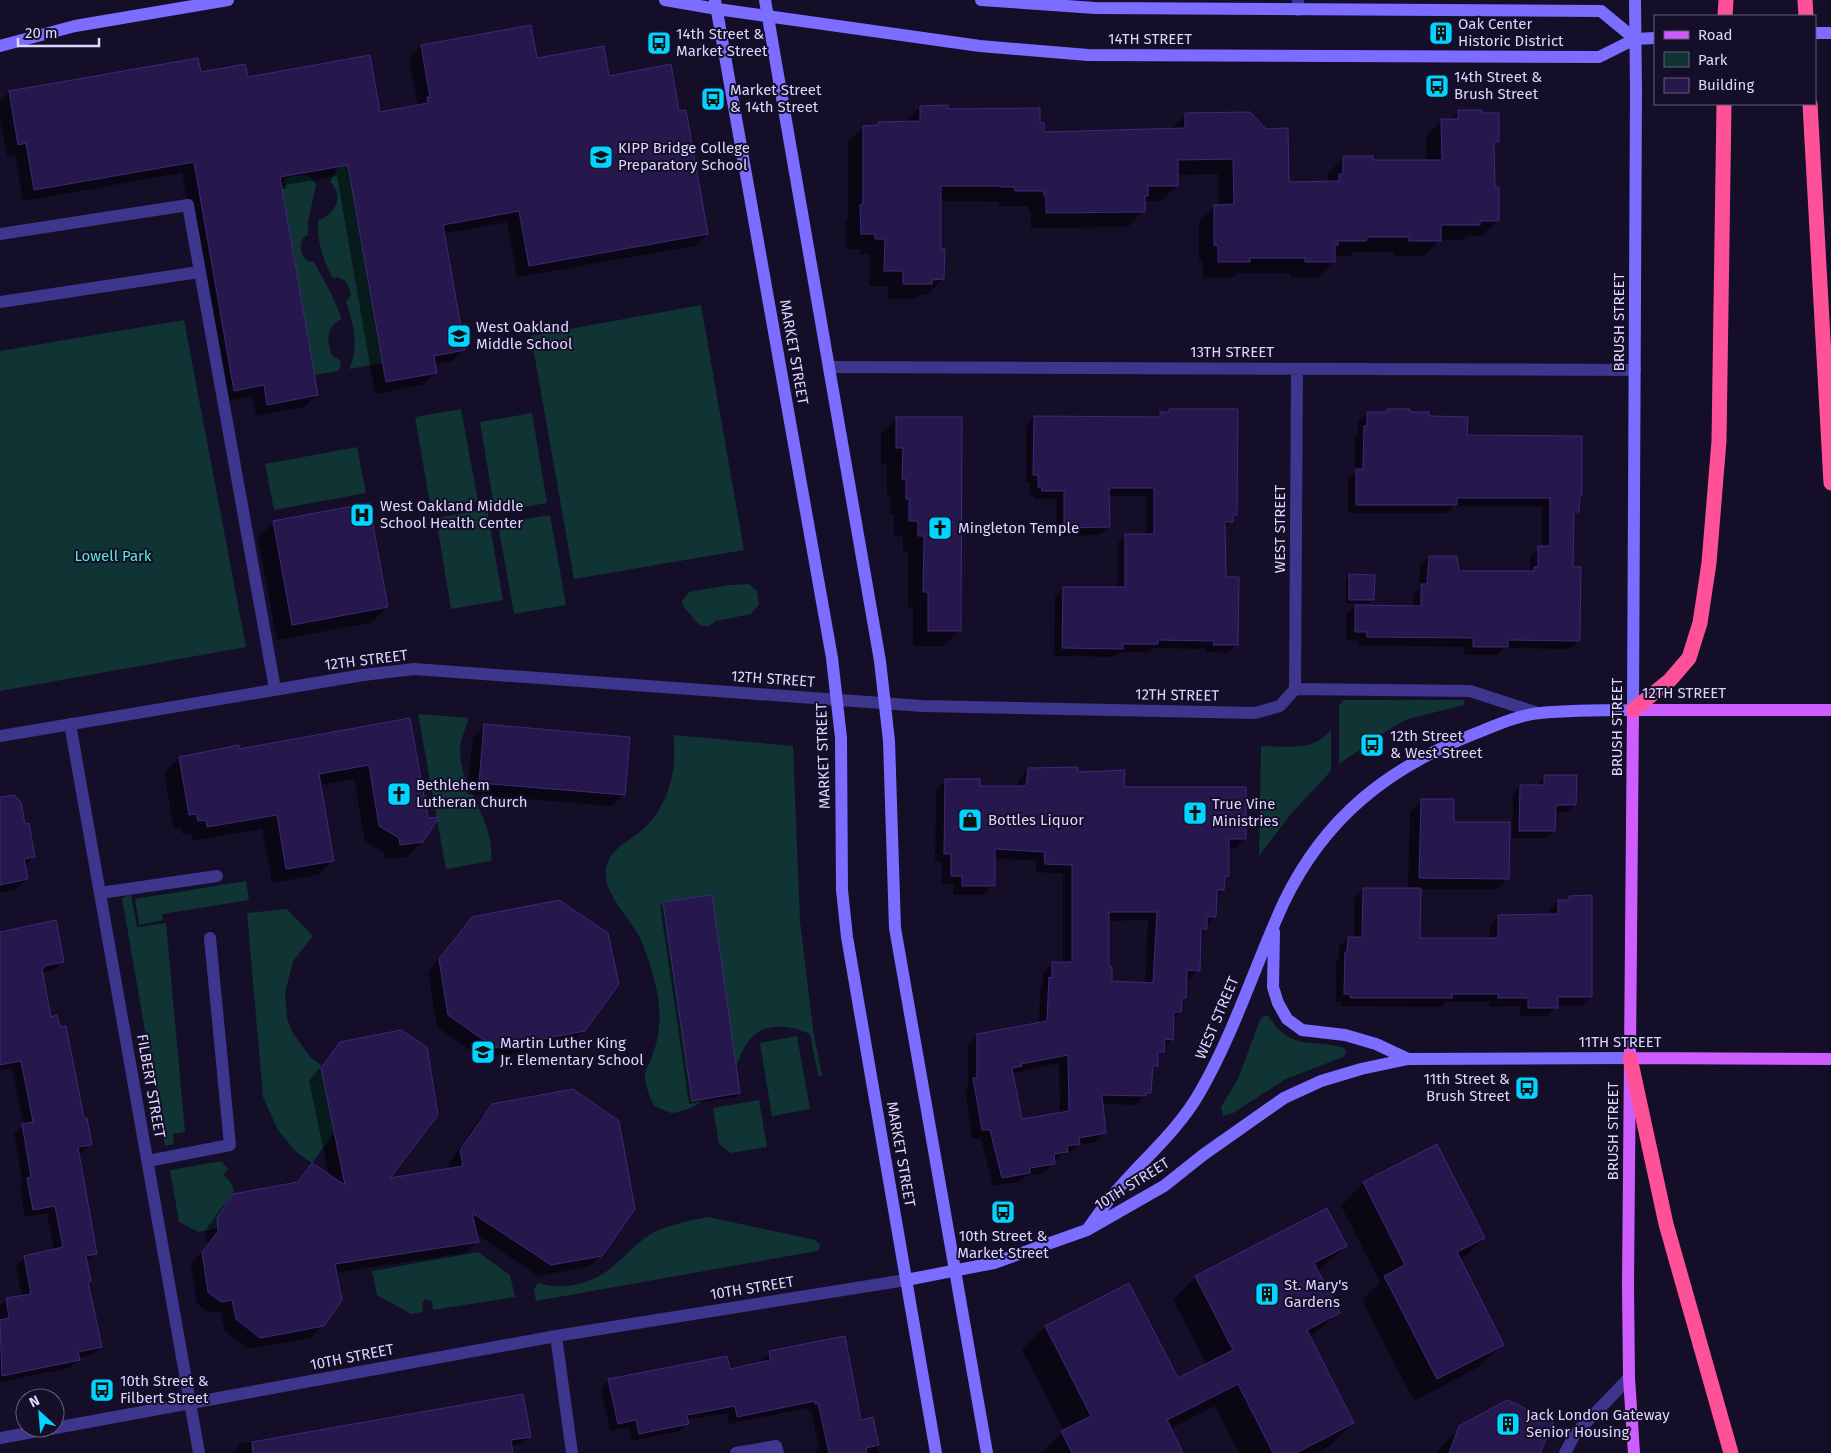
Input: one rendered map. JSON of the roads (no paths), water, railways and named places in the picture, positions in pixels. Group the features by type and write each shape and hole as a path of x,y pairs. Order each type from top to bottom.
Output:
{"highway":[{"path":"1725,15 1726,0"},
{"path":"1805,0 1806,15"},
{"path":"1633,710 1670,680 1689,658 1700,623 1709,563 1718,441 1724,105"},
{"path":"1810,105 1831,483"},
{"path":"1630,1058 1666,1224 1731,1453"}],"main road":[{"path":"0,46 75,26 228,0"},
{"name":"14TH STREET","path":"665,0 716,5 767,17 980,46 1088,55 1599,57 1635,39 1654,38"},
{"name":"MARKET STREET","path":"764,0 878,651 888,741 895,928 987,1453"},
{"name":"14TH STREET","path":"981,0 1095,8 1298,5 1601,11 1635,39"},
{"name":"BRUSH STREET","path":"1634,1453 1629,1378 1635,370 1635,0"},
{"name":"MARKET STREET","path":"716,5 832,658 841,738 842,890 847,937 936,1453"},
{"path":"1816,34 1831,33"},
{"name":"12TH STREET","path":"1353,805 1382,781 1416,760 1490,728 1538,713 1633,710 1831,710"},
{"name":"WEST STREET","path":"1087,1230 1119,1188 1176,1126 1199,1094 1233,1026 1284,902 1323,837 1353,805"},
{"path":"1274,928 1273,987 1278,1003 1288,1019 1302,1030 1345,1035 1376,1044 1408,1059"},
{"name":"10TH STREET","path":"906,1280 994,1263 1087,1230 1164,1186 1284,1098 1321,1081 1361,1069 1408,1059"},
{"name":"11TH STREET","path":"1408,1059 1831,1059"}],"street":[{"path":"0,234 188,205 275,689"},
{"path":"0,302 200,272"},
{"name":"13TH STREET","path":"828,366 1635,370"},
{"name":"WEST STREET","path":"1295,689 1297,369"},
{"name":"12TH STREET","path":"0,736 275,689 414,669 885,704 1010,709 1255,713 1280,706 1295,689 1470,691 1538,713"},
{"name":"FILBERT STREET","path":"70,724 199,1453"},
{"path":"100,893 218,876"},
{"path":"148,1160 230,1145 210,938"},
{"name":"10TH STREET","path":"65,1426 556,1336 906,1280"},
{"path":"556,1336 572,1453"},
{"path":"1565,1453 1574,1434 1629,1378"},
{"name":"10TH STREET","path":"0,1438 15,1435"},
{"path":"736,1453 776,1446 778,1453"}],"place":[{"name":"Oak Center Historic District","path":"1441,33"},
{"name":"14th Street & Market Street","path":"659,43"},
{"name":"14th Street & Brush Street","path":"1437,86"},
{"name":"Market Street & 14th Street","path":"713,99"},
{"name":"KIPP Bridge College Preparatory School","path":"601,157"},
{"name":"West Oakland Middle School","path":"459,336"},
{"name":"West Oakland Middle School Health Center","path":"362,515"},
{"name":"Mingleton Temple","path":"940,528"},
{"name":"12th Street & West Street","path":"1372,745"},
{"name":"Bethlehem Lutheran Church","path":"399,794"},
{"name":"True Vine Ministries","path":"1195,813"},
{"name":"Bottles Liquor","path":"970,820"},
{"name":"Martin Luther King Jr. Elementary School","path":"483,1052"},
{"name":"11th Street & Brush Street","path":"1527,1088"},
{"name":"10th Street & Market Street","path":"1003,1212"},
{"name":"St. Mary's Gardens","path":"1267,1294"},
{"name":"10th Street & Filbert Street","path":"102,1390"},
{"name":"Jack London Gateway Senior Housing","path":"1508,1424"}],"park label":[{"name":"Lowell Park","path":"113,556"}]}
